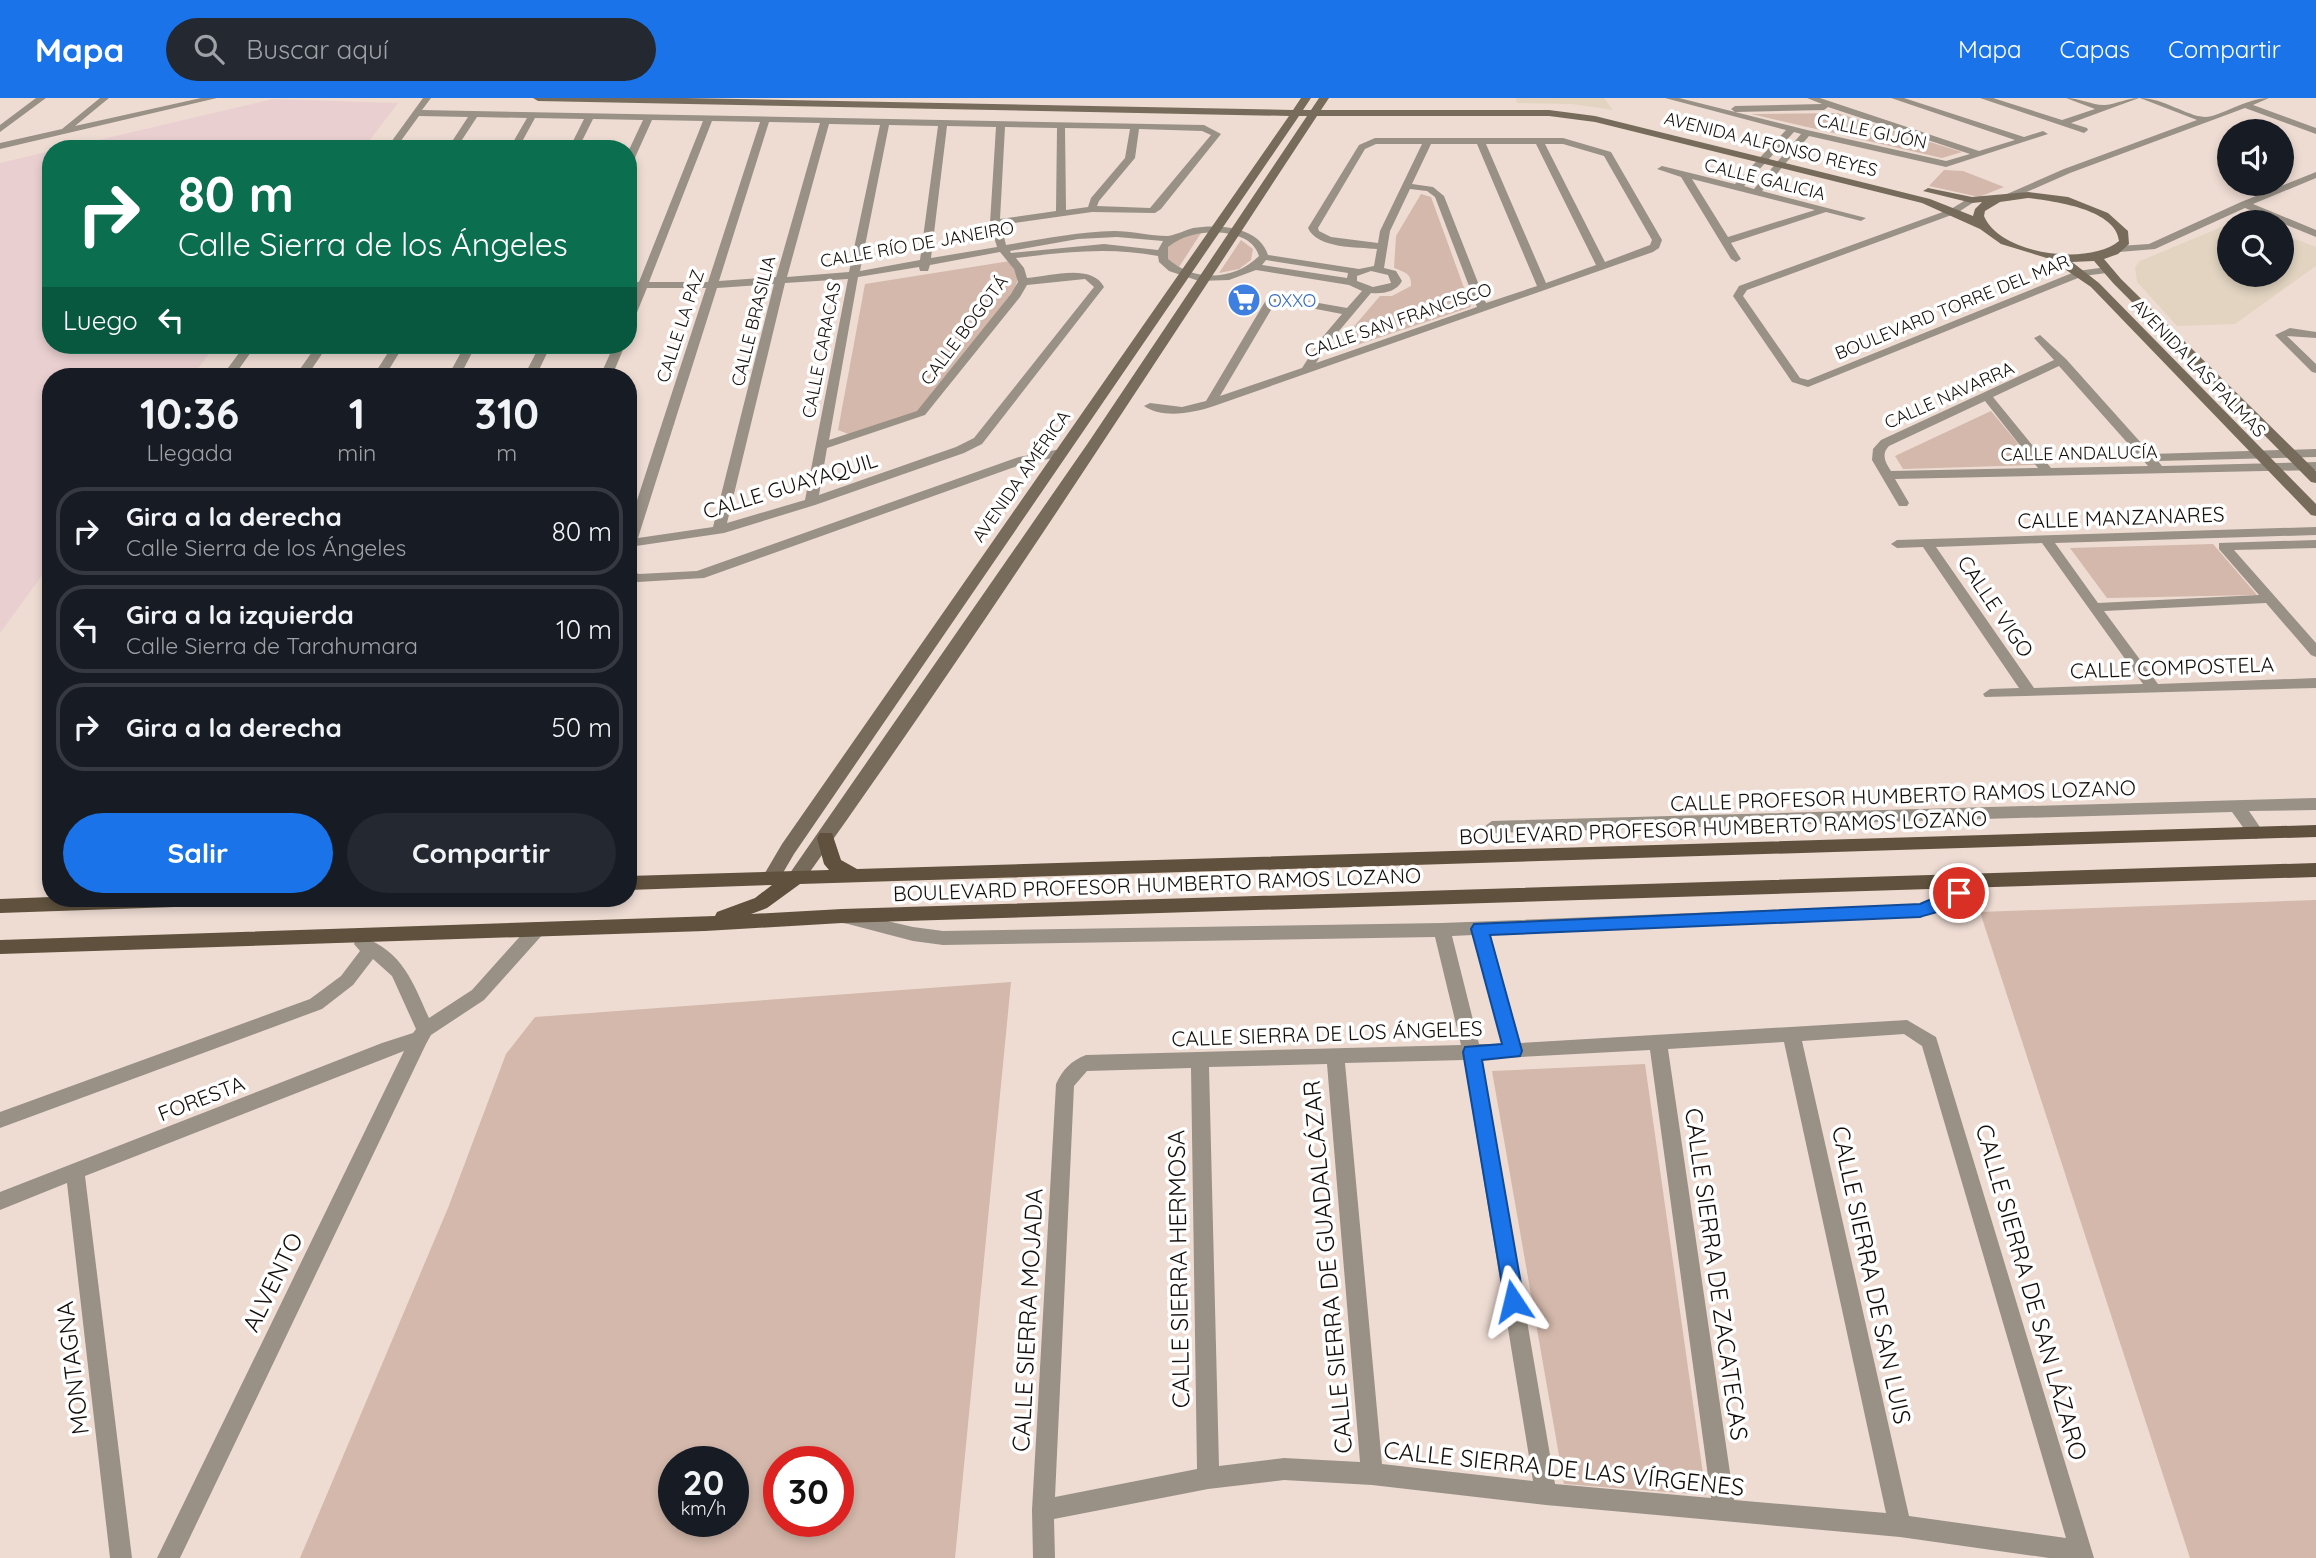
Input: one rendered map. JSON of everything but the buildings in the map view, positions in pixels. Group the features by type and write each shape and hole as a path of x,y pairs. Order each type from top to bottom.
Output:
{"main road":[{"name":"BOULEVARD PROFESOR HUMBERTO RAMOS LOZANO","path":"637,883 2316,831"},
{"path":"826,838 833,863 848,874 858,877"},
{"name":"BOULEVARD PROFESOR HUMBERTO RAMOS LOZANO","path":"0,947 705,924 842,916 2316,870"},
{"path":"705,924 761,903 796,878"},
{"path":"0,906 42,905"}],"street":[{"path":"0,129 42,98"},
{"path":"61,132 105,98"},
{"path":"151,111 167,98"},
{"path":"0,146 214,98"},
{"path":"396,140 427,98"},
{"name":"AVENIDA ALFONSO REYES","path":"538,98 1320,105 1549,113 1631,124 1782,162 1972,200 2005,197 2059,199 2105,215 2124,233 2125,242 2119,249"},
{"name":"AVENIDA ALFONSO REYES","path":"934,98 1301,105"},
{"name":"CALLE GIJÓN","path":"1669,98 1946,164 1980,154"},
{"path":"1811,98 1980,154 2043,134"},
{"path":"1895,98 2024,139"},
{"path":"1984,98 2084,130"},
{"path":"2070,98 2106,109"},
{"path":"2062,122 2135,98"},
{"path":"2144,98 2210,119"},
{"path":"2162,98 2210,119"},
{"path":"1983,226 1978,217 1980,209 1988,202 2265,98"},
{"name":"AVENIDA AMÉRICA","path":"771,878 788,849 1301,105"},
{"name":"AVENIDA AMÉRICA","path":"796,878 1095,443 1320,105"},
{"path":"2246,106 2316,131"},
{"path":"1715,109 1836,107"},
{"path":"415,113 1204,128 1216,134 1152,211 1092,209 995,223"},
{"path":"457,140 474,114"},
{"path":"518,140 532,116"},
{"path":"578,140 590,116"},
{"path":"637,143 649,117"},
{"path":"637,300 708,119"},
{"name":"CALLE LA PAZ","path":"637,520 765,120"},
{"name":"CALLE BRASILIA","path":"719,530 780,284 825,121"},
{"name":"CALLE CARACAS","path":"811,502 852,279 885,123"},
{"path":"923,266 943,125"},
{"name":"CALLE BOGOTÁ","path":"821,446 921,413 1016,295 1023,282 1012,256 1002,248 995,223 1002,126"},
{"path":"1061,126 1061,213"},
{"path":"1092,209 1094,200 1130,158 1135,127"},
{"path":"1738,188 1792,129"},
{"path":"1756,192 1807,133"},
{"path":"1383,247 1329,240 1315,233 1313,228 1362,147 1375,141 1539,141 1602,266"},
{"path":"1379,268 1385,231 1409,186 1428,141"},
{"path":"1480,141 1543,288"},
{"name":"CALLE SAN FRANCISCO","path":"1150,406 1189,411 1543,288 1655,246 1657,240 1608,154 1602,150 1563,141 1539,141"},
{"name":"AVENIDA ALFONSO REYES","path":"1782,162 1954,211 2009,244 2052,256"},
{"name":"CALLE GALICIA","path":"1662,169 1861,218"},
{"path":"1685,175 1736,259"},
{"path":"2052,256 2097,257 2119,249 2151,247 2244,204 2316,175"},
{"path":"1409,186 1430,190 1439,196 1483,309"},
{"path":"1954,211 1972,200"},
{"path":"2244,204 2255,210"},
{"path":"1726,241 1826,210"},
{"name":"BOULEVARD TORRE DEL MAR","path":"1954,211 1743,289 1738,296 1796,380 1812,384 2081,273 2107,270"},
{"name":"CALLE RÍO DE JANEIRO","path":"637,288 710,288 852,279 1002,248 1079,236 1125,235 1170,239 1190,232 1216,229 1236,232"},
{"path":"2294,229 2316,234"},
{"path":"2294,231 2316,242"},
{"path":"1236,232 1257,242 1263,249 1264,257 1256,267"},
{"path":"1079,236 1083,247"},
{"path":"1170,239 1161,254 1167,265 1185,274 1225,278 1256,267 1291,266 1356,271 1379,268 1396,277 1395,285 1384,290 1368,290 1352,282 1291,266 1264,257"},
{"name":"CALLE RÍO DE JANEIRO","path":"923,266 1083,247 1129,248 1161,254"},
{"name":"AVENIDA LAS PALMAS","path":"2052,256 2081,273 2316,512"},
{"name":"AVENIDA LAS PALMAS","path":"2097,257 2290,453 2310,466 2316,479"},
{"path":"1352,282 1350,278 1356,271"},
{"name":"CALLE GUAYAQUIL","path":"637,544 719,530 811,502 960,450 985,435 1099,287 1093,278 1079,275 1023,282"},
{"path":"1306,370 1324,342 1368,290"},
{"path":"1210,404 1270,302 1285,300 1350,312"},
{"path":"2316,335 2290,331 2282,333 2281,337 2316,370"},
{"path":"2040,338 2158,469"},
{"name":"CALLE NAVARRA","path":"1887,475 1876,454 1885,443 1988,398 2062,361"},
{"path":"1988,398 2047,471"},
{"path":"1071,439 1095,443"},
{"path":"637,577 698,575 1023,460 1061,453"},
{"name":"CALLE ANDALUCÍA","path":"2149,458 2316,453"},
{"name":"CALLE ANDALUCÍA","path":"1887,475 2310,466"},
{"path":"1887,475 1903,503"},
{"name":"CALLE MANZANARES","path":"1897,544 2316,531"},
{"path":"2046,540 2154,689"},
{"name":"CALLE VIGO","path":"1927,543 2030,692"},
{"name":"CALLE MANZANARES","path":"2269,599 2224,546 2316,544"},
{"path":"2095,607 2269,599 2316,652"},
{"name":"CALLE COMPOSTELA","path":"1990,694 2316,683"},
{"name":"CALLE PROFESOR HUMBERTO RAMOS LOZANO","path":"1492,827 2316,804"},
{"path":"2237,807 2256,833"},
{"path":"842,916 913,934 943,937 1480,929 1920,911 1941,905 1978,882"},
{"path":"348,936 399,972 422,1034 478,995 538,928"},
{"path":"1480,929 1513,1051"},
{"path":"1442,930 1472,1052 1546,1494"},
{"path":"0,1120 316,1004 345,985 362,966 369,949"},
{"name":"CALLE SIERRA DE LOS ÁNGELES","path":"1065,1084 1078,1066 1086,1063 1513,1051 1907,1027 1930,1042"},
{"name":"FORESTA","path":"0,1201 422,1034"},
{"name":"ALVENTO","path":"168,1558 422,1034"},
{"name":"CALLE SIERRA DE SAN LUIS","path":"1792,1036 1900,1526"},
{"name":"CALLE SIERRA DE SAN LÁZARO","path":"1930,1042 2082,1555"},
{"name":"CALLE SIERRA DE ZACATECAS","path":"1658,1044 1724,1511"},
{"name":"CALLE SIERRA DE GUADALCÁZAR","path":"1335,1055 1372,1474"},
{"name":"CALLE SIERRA HERMOSA","path":"1200,1059 1208,1478"},
{"name":"CALLE SIERRA MOJADA","path":"1044,1558 1043,1510 1065,1084"},
{"name":"MONTAGNA","path":"75,1172 121,1558"},
{"name":"CALLE SIERRA DE LAS VÍRGENES","path":"1043,1510 1208,1478 1284,1469 1372,1474 1546,1494 1900,1526 2082,1555"}],"shaded area":[{"path":"1516,98 1604,98 1613,110 1572,104 1517,103"},
{"path":"273,99 398,103 370,140 98,140"},
{"path":"1837,113 1962,152 1942,158 1751,114"},
{"path":"42,153 42,354 209,354 198,368 42,368 42,575 0,633 0,163"},
{"path":"1944,170 1963,171 2004,187 1979,197 1929,186"},
{"path":"1421,194 1431,197 1471,307 1342,350 1338,345 1380,296 1392,296 1411,286 1407,274 1394,268 1396,236"},
{"path":"2217,229 2217,287 2287,287 2235,324 2177,326 2137,282 2135,267 2140,261"},
{"path":"1201,233 1179,267 1167,260 1165,250 1172,243"},
{"path":"2294,239 2316,247 2316,266 2294,282"},
{"path":"1241,240 1253,249 1251,260 1239,269 1219,273"},
{"path":"1010,261 1018,278 1014,292 916,413 851,435 838,430 865,284"},
{"path":"1991,411 2036,465 1903,469 1895,456"},
{"path":"2213,544 2257,595 2107,598 2070,548"},
{"path":"2316,900 2316,1558 2190,1558 1980,912"},
{"path":"1011,982 955,1558 300,1558 448,1208 506,1054 535,1017"},
{"path":"1645,1064 1706,1495 1564,1484 1492,1071"}],"place":[{"name":"OXXO","path":"1244,300"}],"route":[{"path":"1513,1301 1472,1052 1513,1051 1480,929 1920,911 1941,905 1959,893"}]}
